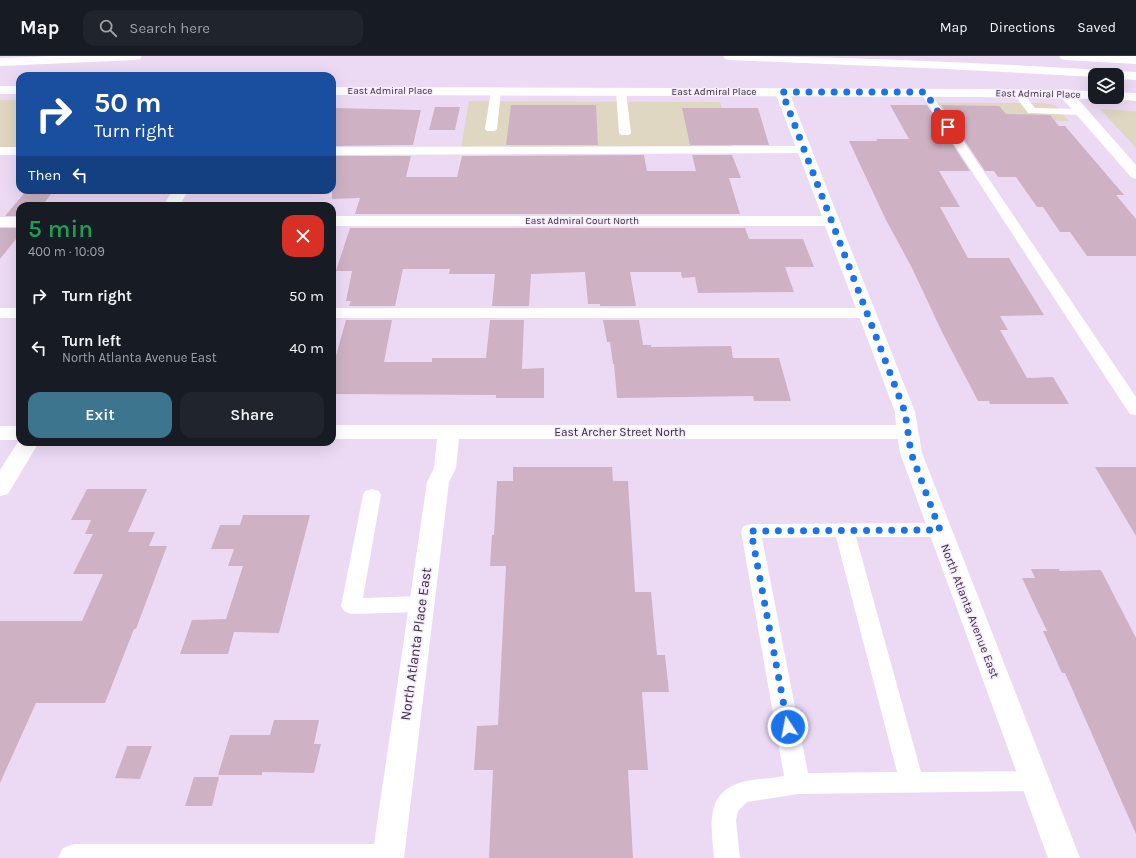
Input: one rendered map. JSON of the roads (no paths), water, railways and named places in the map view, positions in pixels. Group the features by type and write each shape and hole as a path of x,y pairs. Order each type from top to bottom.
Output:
{"main road":[{"path":"0,62 136,56"},
{"path":"729,56 946,65 1136,76"},
{"path":"1065,56 1136,60"},
{"path":"0,90 16,90"},
{"name":"East Admiral Place","path":"336,91 925,92 1088,95"},
{"name":"North Atlanta Avenue East","path":"782,92 905,412 911,453 1064,858"},
{"path":"1065,93 1136,174"},
{"path":"1124,96 1136,97"},
{"name":"East Admiral Court North","path":"336,221 832,221"},
{"path":"0,222 16,222"},
{"name":"East Archer Street North","path":"336,432 908,432"},
{"name":"North Atlanta Place East","path":"388,858 438,482 445,468 449,432"},
{"path":"0,433 16,433"},
{"path":"0,489 26,446"},
{"path":"74,858 388,858"}],"lane":[{"path":"491,129 496,91"},
{"path":"621,92 625,133"},
{"path":"925,92 1136,410"},
{"path":"1018,93 1032,111 1081,112"},
{"path":"336,150 804,150"},
{"path":"0,151 16,151"},
{"path":"0,313 16,313"},
{"path":"336,313 867,313"},
{"path":"372,495 351,606 422,604"},
{"path":"844,530 912,782"},
{"path":"798,784 751,531 940,530"},
{"path":"727,858 723,826 724,815 734,797 743,791 755,788 776,788 798,784 1034,781"}]}
